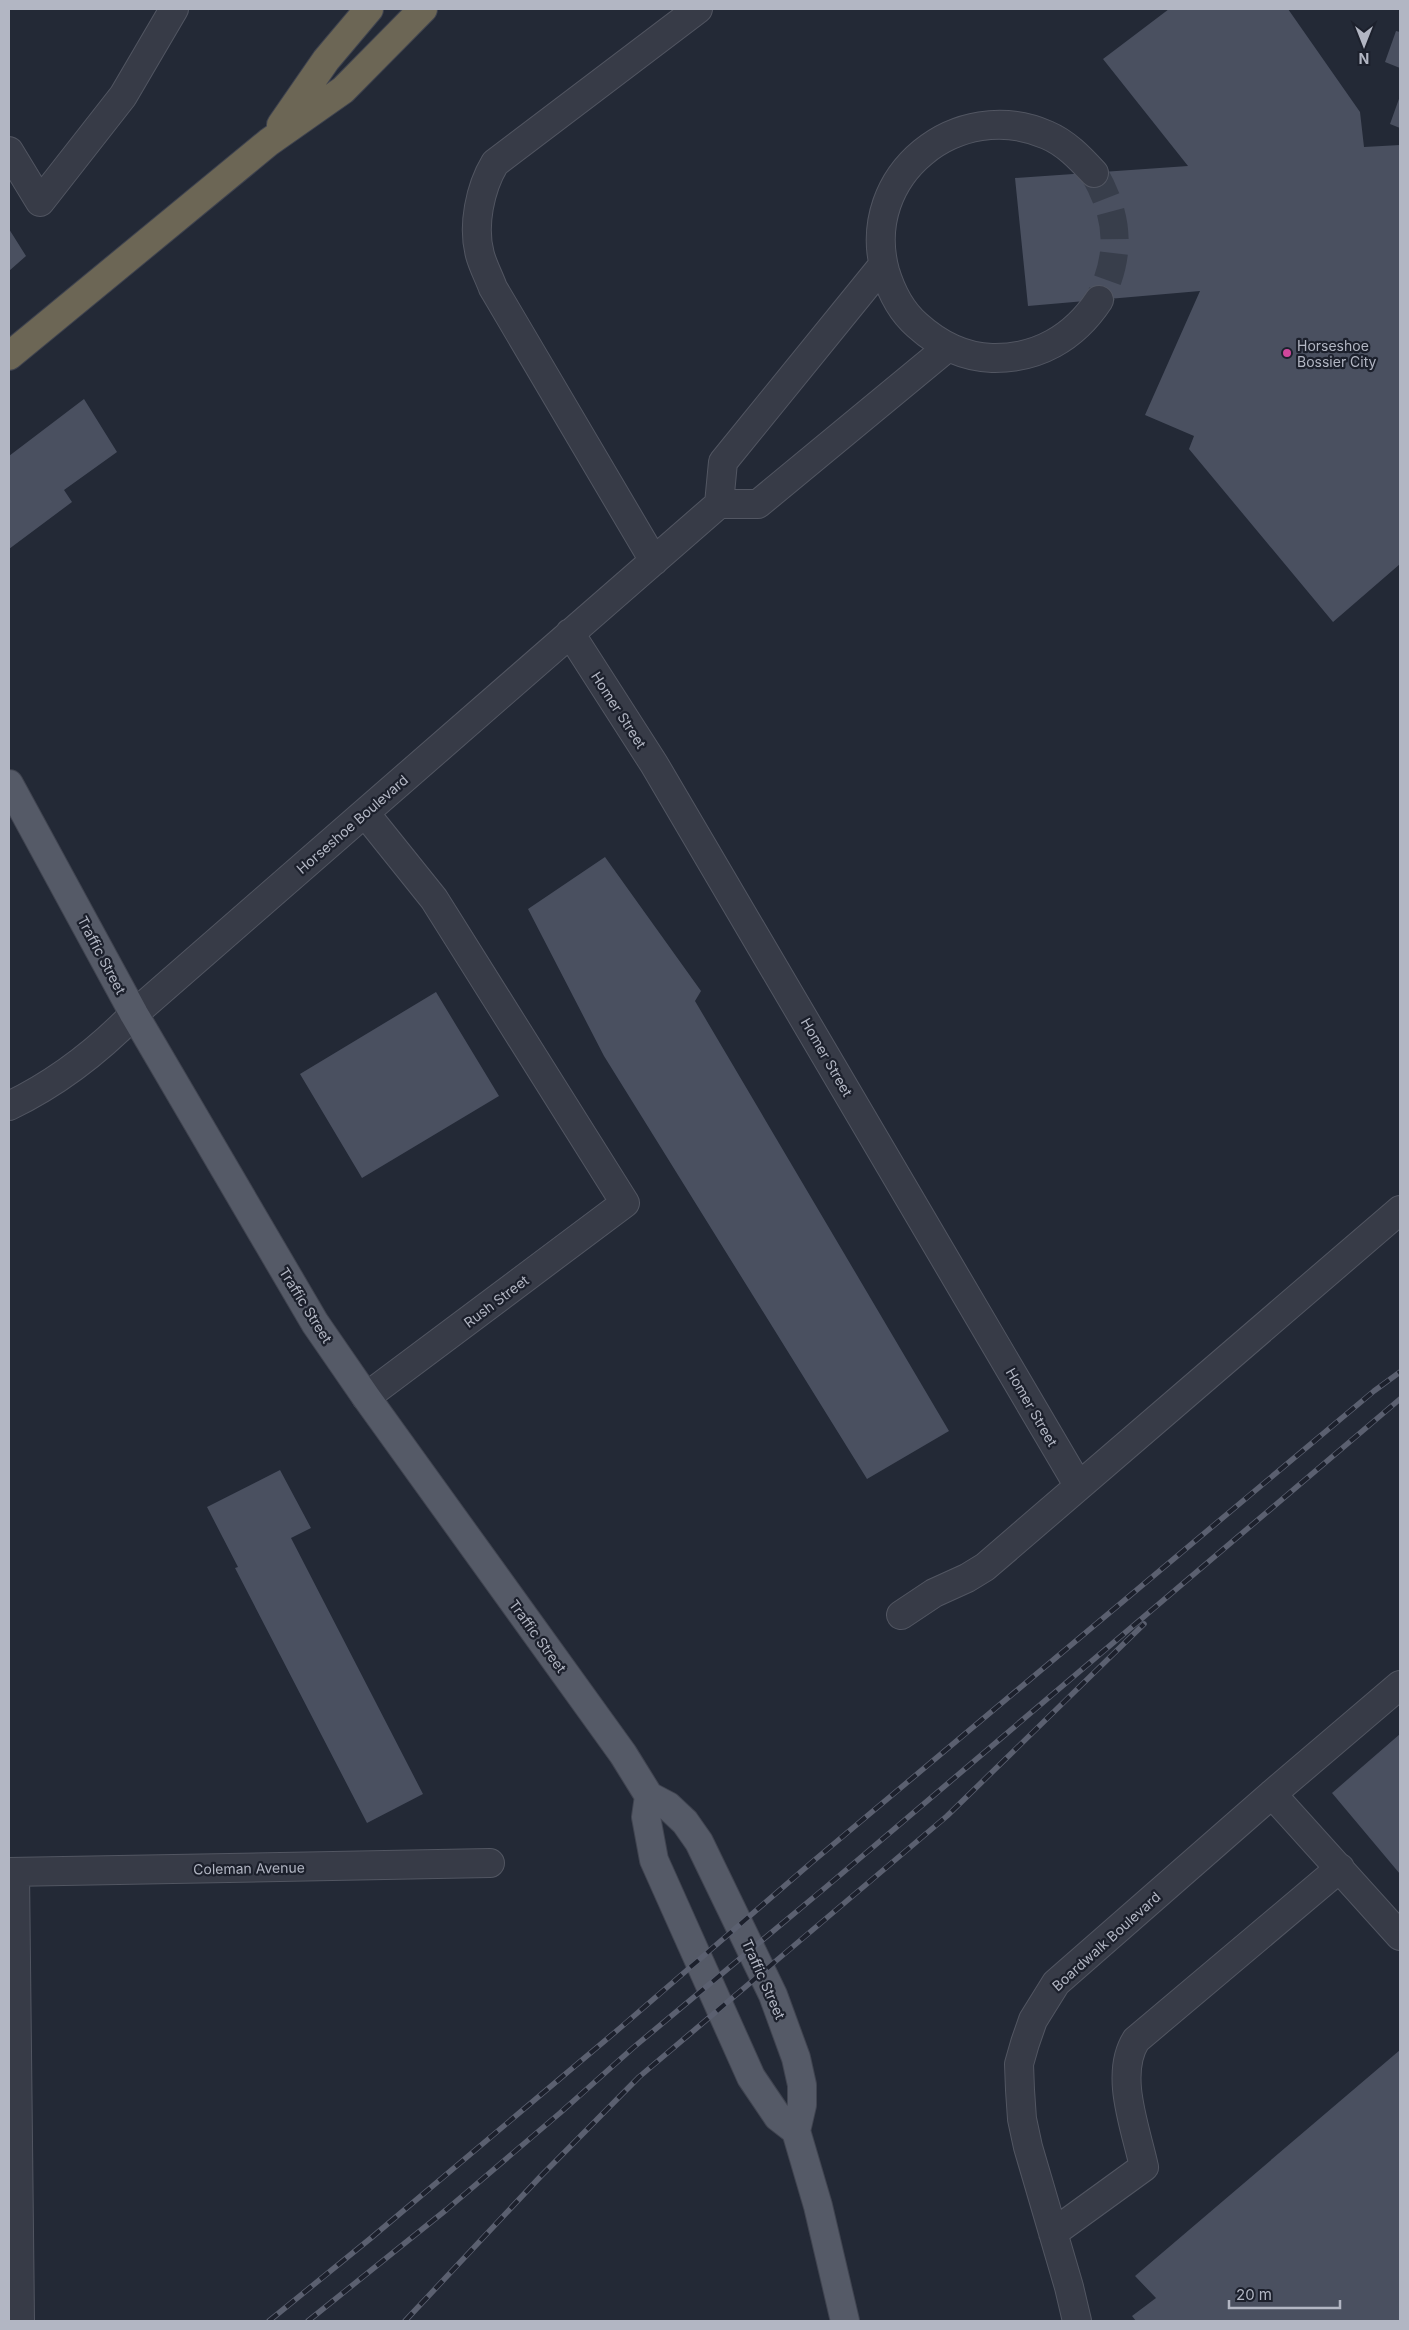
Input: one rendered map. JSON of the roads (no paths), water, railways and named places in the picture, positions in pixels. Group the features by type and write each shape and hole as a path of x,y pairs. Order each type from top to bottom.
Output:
{"highway":[{"path":"269,142 326,60 369,9"},
{"path":"9,356 269,142 342,90 423,9"}],"main road":[{"name":"Traffic Street","path":"9,784 134,1014 315,1323 366,1398 623,1754 650,1796 668,1806 685,1822 699,1842 773,1995 796,2058 802,2085 802,2105 796,2131 818,2206 840,2296 844,2321"},
{"path":"650,1796 646,1817 654,1860 751,2077 778,2117 796,2131"}],"street":[{"path":"9,151 40,202 123,96 174,9"},
{"path":"654,561 493,288 480,253 478,213 488,175 495,163 698,9"},
{"path":"1094,172 1068,148 1048,135 1027,128 1004,124 980,126 958,131 938,141 919,155 903,172 892,192 884,213 881,236 888,281 898,302 911,320 929,335 948,347 970,355 1008,358 1035,352 1061,340 1076,329 1099,300"},
{"path":"884,265 723,462 719,504 758,504 948,347"},
{"name":"Horseshoe Boulevard","path":"9,1106 72,1069 108,1041 134,1014 719,504"},
{"name":"Homer Street","path":"570,633 654,764 1078,1485"},
{"name":"Rush Street","path":"364,814 434,899 625,1203 366,1398"},
{"path":"901,1615 934,1592 967,1578 985,1567 1078,1485 1400,1210"},
{"name":"Boardwalk Boulevard","path":"1077,2321 1022,2119 1019,2064 1033,2020 1056,1983 1400,1685"},
{"path":"1272,1794 1400,1936"},
{"name":"Coleman Avenue","path":"12,1872 490,1862"},
{"path":"1054,2234 1144,2167 1126,2085 1125,2068 1128,2051 1136,2040 1340,1868"},
{"path":"12,1872 14,2131 20,2321"}],"tunnel":[{"path":"1094,173 1109,205 1113,220 1114,236 1111,267 1099,300"}],"railway":[{"path":"269,2321 371,2238 620,2028 811,1863 1374,1391 1400,1372"},
{"path":"308,2321 446,2210 634,2047 826,1887 1400,1399"},
{"path":"405,2321 540,2177 639,2077 947,1816 1144,1624"}],"place":[{"name":"Horseshoe Bossier City","path":"1287,353"}]}
